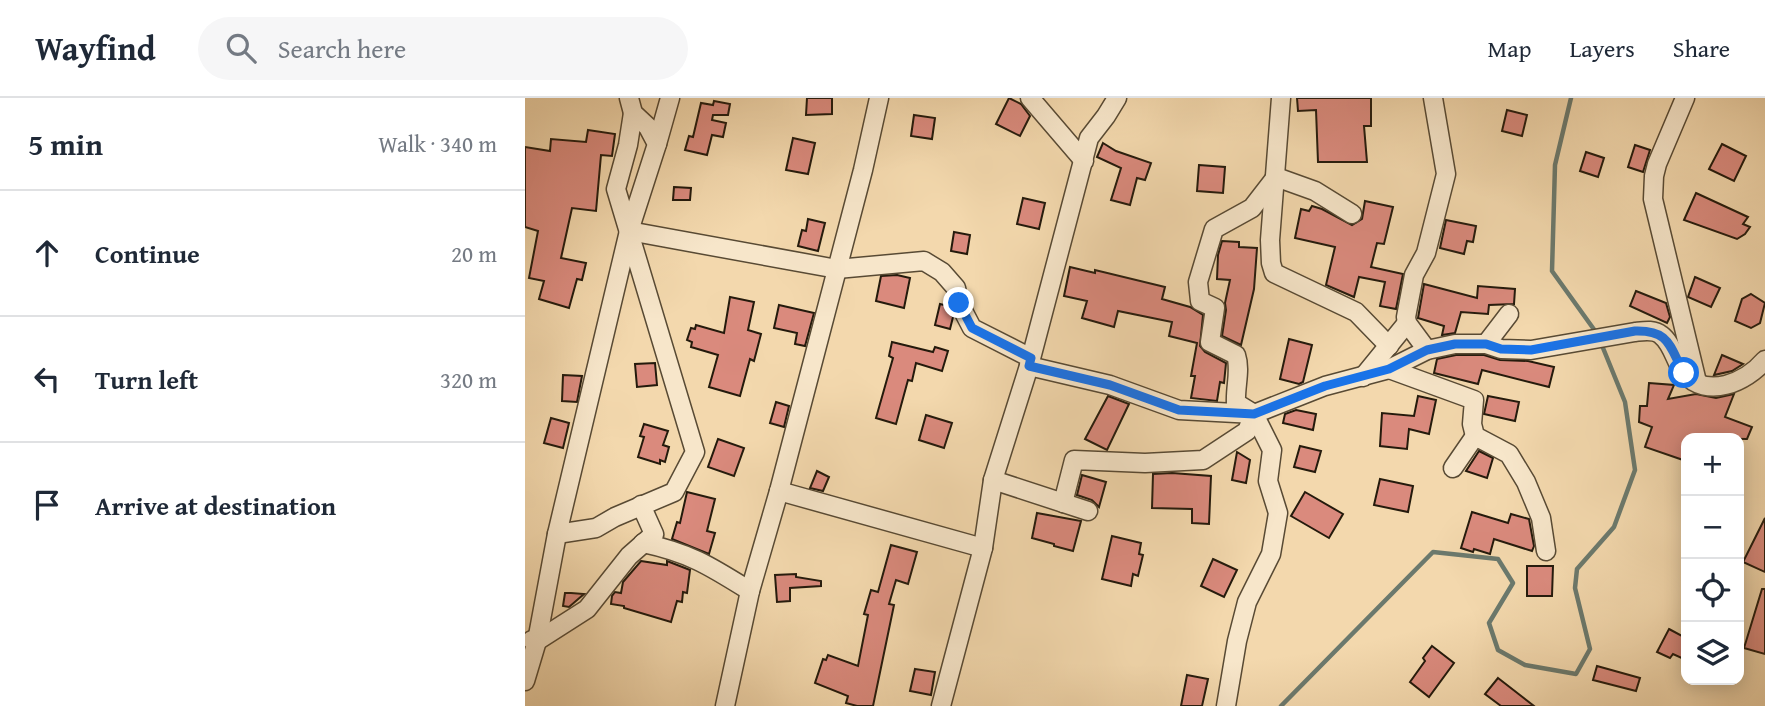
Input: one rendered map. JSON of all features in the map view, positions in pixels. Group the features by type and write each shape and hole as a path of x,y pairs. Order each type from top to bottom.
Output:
{"street":[{"path":"525,681 531,640 629,231 670,98"},
{"path":"725,706 750,591 863,170 879,98"},
{"path":"1030,98 1084,161"},
{"path":"941,706 983,548 993,480 1030,362 1089,138 1117,98"},
{"path":"1281,98 1270,240 1274,273 1356,312 1388,346"},
{"path":"1427,350 1407,323 1406,317 1414,275 1426,253 1446,174 1433,98"},
{"path":"1685,98 1657,164 1653,199 1697,382"},
{"path":"631,105 657,144"},
{"path":"557,534 596,528 674,492 695,452 616,189 628,145 631,105"},
{"path":"1276,177 1315,191 1352,214"},
{"path":"1226,706 1247,602 1271,554 1278,513 1268,481 1272,450 1254,414 1236,403 1235,385 1239,365 1236,355 1210,342 1215,308 1200,302 1198,282 1214,229 1252,208 1276,177"},
{"path":"629,231 837,269 925,261 943,272 956,288 959,303 972,328 1030,362 1110,385 1179,410 1254,414 1325,386 1389,369 1427,350 1455,344 1486,344 1501,349 1531,350 1652,331 1662,335 1684,373 1697,382 1711,386 1729,385 1742,380 1756,371 1765,360"},
{"path":"1486,344 1509,314"},
{"path":"1363,377 1407,323"},
{"path":"1389,369 1474,400 1472,424 1475,436 1509,454 1526,482 1541,518 1546,551"},
{"path":"1063,503 1074,460 1145,463 1203,460 1247,431 1254,414"},
{"path":"1453,468 1475,436"},
{"path":"993,480 1088,511"},
{"path":"779,491 983,548"},
{"path":"531,640 587,609 629,556 654,534 641,505"},
{"path":"643,543 674,550 699,560 750,591"}],"building":[{"path":"807,98 832,98 832,114 806,115"},
{"path":"1009,98 1021,104 1030,116 1020,136 996,124"},
{"path":"1297,98 1371,98 1371,126 1364,126 1367,162 1318,162 1316,110 1298,111"},
{"path":"714,101 730,104 728,115 713,115 712,120 726,123 723,137 712,135 707,155 685,150 689,136 693,137 701,103 713,105"},
{"path":"1507,110 1527,115 1522,136 1502,131"},
{"path":"914,115 935,118 932,139 911,136"},
{"path":"588,130 615,134 612,156 601,155 596,211 572,208 561,258 586,263 582,280 577,279 569,308 539,299 544,281 529,278 538,231 525,227 525,147 550,151 551,139 586,142"},
{"path":"793,138 815,143 808,174 786,170"},
{"path":"1103,143 1116,151 1151,163 1145,180 1137,178 1130,205 1111,200 1121,168 1097,157"},
{"path":"1722,144 1746,156 1734,181 1709,169"},
{"path":"1635,145 1650,150 1643,172 1628,167"},
{"path":"1586,152 1604,158 1598,177 1580,171"},
{"path":"1199,165 1225,167 1223,193 1197,191"},
{"path":"674,187 691,188 690,200 673,200"},
{"path":"1696,193 1748,217 1743,224 1750,227 1745,234 1737,239 1684,220"},
{"path":"1023,198 1045,203 1039,229 1017,224"},
{"path":"1365,201 1393,207 1384,244 1377,243 1371,267 1403,274 1396,309 1380,306 1385,282 1359,277 1354,297 1326,285 1335,247 1295,238 1301,209 1309,211 1312,206 1322,209 1352,225 1362,219"},
{"path":"808,219 825,223 818,251 798,246 802,230 806,231"},
{"path":"1446,220 1476,226 1473,242 1467,241 1464,254 1440,248"},
{"path":"954,232 970,235 967,254 951,251"},
{"path":"1222,241 1239,242 1239,247 1257,248 1254,289 1241,345 1222,336 1230,280 1217,279 1218,255"},
{"path":"1070,267 1095,273 1095,270 1165,287 1162,299 1190,307 1203,315 1200,346 1205,352 1226,363 1224,383 1220,382 1217,401 1191,398 1195,376 1191,376 1197,343 1169,336 1172,322 1118,311 1114,327 1082,318 1087,301 1064,296"},
{"path":"881,276 910,278 904,308 876,301"},
{"path":"1695,277 1720,288 1711,307 1688,297"},
{"path":"1424,284 1477,298 1478,286 1515,289 1514,304 1489,305 1488,314 1461,312 1455,333 1442,335 1444,326 1418,318"},
{"path":"1636,291 1666,303 1670,317 1667,323 1630,306"},
{"path":"1751,294 1765,303 1760,323 1751,328 1735,321 1742,299"},
{"path":"730,297 754,302 748,330 761,334 754,361 750,359 740,396 709,387 718,355 691,347 692,342 687,340 691,328 695,329 696,325 724,333"},
{"path":"940,304 948,306 953,317 950,329 935,325"},
{"path":"779,305 814,313 805,346 795,344 797,333 774,328"},
{"path":"1289,339 1312,345 1303,382 1299,384 1280,379"},
{"path":"892,342 933,352 935,347 948,351 942,371 916,363 912,381 908,380 896,424 876,418 893,358 889,356"},
{"path":"1456,355 1484,355 1500,360 1528,361 1554,367 1549,387 1482,370 1478,384 1434,373 1437,359"},
{"path":"1722,355 1743,364 1732,371 1714,375"},
{"path":"655,363 657,385 637,387 635,364"},
{"path":"563,375 582,376 577,402 562,401"},
{"path":"1649,383 1674,385 1668,399 1696,394 1716,398 1734,394 1725,417 1752,427 1747,439 1744,439 1744,433 1681,433 1681,459 1645,447 1652,427 1639,422 1640,406 1647,406"},
{"path":"1108,396 1129,404 1107,450 1085,439"},
{"path":"1418,396 1436,400 1429,434 1409,429 1407,449 1380,446 1382,413 1414,416"},
{"path":"1488,396 1519,402 1515,421 1484,414"},
{"path":"776,402 789,406 784,427 770,423"},
{"path":"1296,410 1316,414 1313,430 1283,423 1285,414"},
{"path":"926,415 952,423 944,448 919,440"},
{"path":"551,418 569,423 563,448 544,443"},
{"path":"644,424 668,431 663,445 669,447 665,462 660,460 660,464 638,457 644,437 640,436"},
{"path":"718,439 744,448 734,476 708,467"},
{"path":"1300,446 1321,451 1315,472 1294,467"},
{"path":"1479,451 1493,458 1487,478 1466,471"},
{"path":"1237,452 1250,460 1246,483 1232,480"},
{"path":"817,471 829,477 823,491 810,488"},
{"path":"1153,474 1211,476 1209,524 1192,523 1192,509 1152,508"},
{"path":"1082,475 1106,482 1099,507 1092,500 1077,495"},
{"path":"1380,479 1413,486 1408,512 1374,505"},
{"path":"687,492 715,499 707,531 715,533 709,554 672,539 677,522 680,523"},
{"path":"1305,492 1343,514 1329,538 1291,516"},
{"path":"1472,512 1508,523 1511,514 1529,519 1534,546 1532,551 1494,539 1490,554 1461,548"},
{"path":"1037,513 1081,521 1073,551 1032,538"},
{"path":"1765,518 1765,572 1744,562"},
{"path":"1112,536 1141,543 1139,554 1143,555 1138,576 1133,574 1131,586 1102,579"},
{"path":"891,545 917,552 908,584 896,580 889,604 894,605 873,706 857,706 846,703 848,696 815,683 823,659 826,660 828,655 858,666 868,615 864,614 871,590 878,592"},
{"path":"1213,559 1237,570 1224,597 1201,586"},
{"path":"641,561 667,565 667,561 690,570 687,593 683,592 682,602 677,601 671,622 611,604 612,596 615,592 621,593 623,582"},
{"path":"1527,566 1553,566 1552,596 1527,596"},
{"path":"796,574 796,577 821,581 821,586 790,588 790,601 777,602 775,575"},
{"path":"1762,589 1765,589 1765,654 1744,648"},
{"path":"565,593 584,594 569,607 563,606"},
{"path":"1669,629 1681,635 1681,658 1673,654 1670,658 1657,652"},
{"path":"1432,646 1454,663 1429,697 1410,682"},
{"path":"1597,666 1640,678 1636,691 1593,680"},
{"path":"915,669 935,672 931,695 910,691"},
{"path":"1187,675 1208,679 1202,706 1181,706"},
{"path":"1498,678 1534,706 1501,706 1485,694"}],"waterway":[{"path":"1571,98 1555,165 1552,271 1598,335"},
{"path":"1281,706 1433,552 1498,559 1513,583 1489,623 1498,650 1525,665 1576,674 1590,649 1575,588 1577,569 1614,527 1635,470 1625,402 1601,343"}],"route":[{"path":"959,303 972,328 1031,358 1029,366 1110,385 1179,410 1254,414 1325,386 1389,369 1427,350 1455,344 1486,344 1501,349 1531,350 1635,331 1652,331 1662,335 1684,373"}]}
